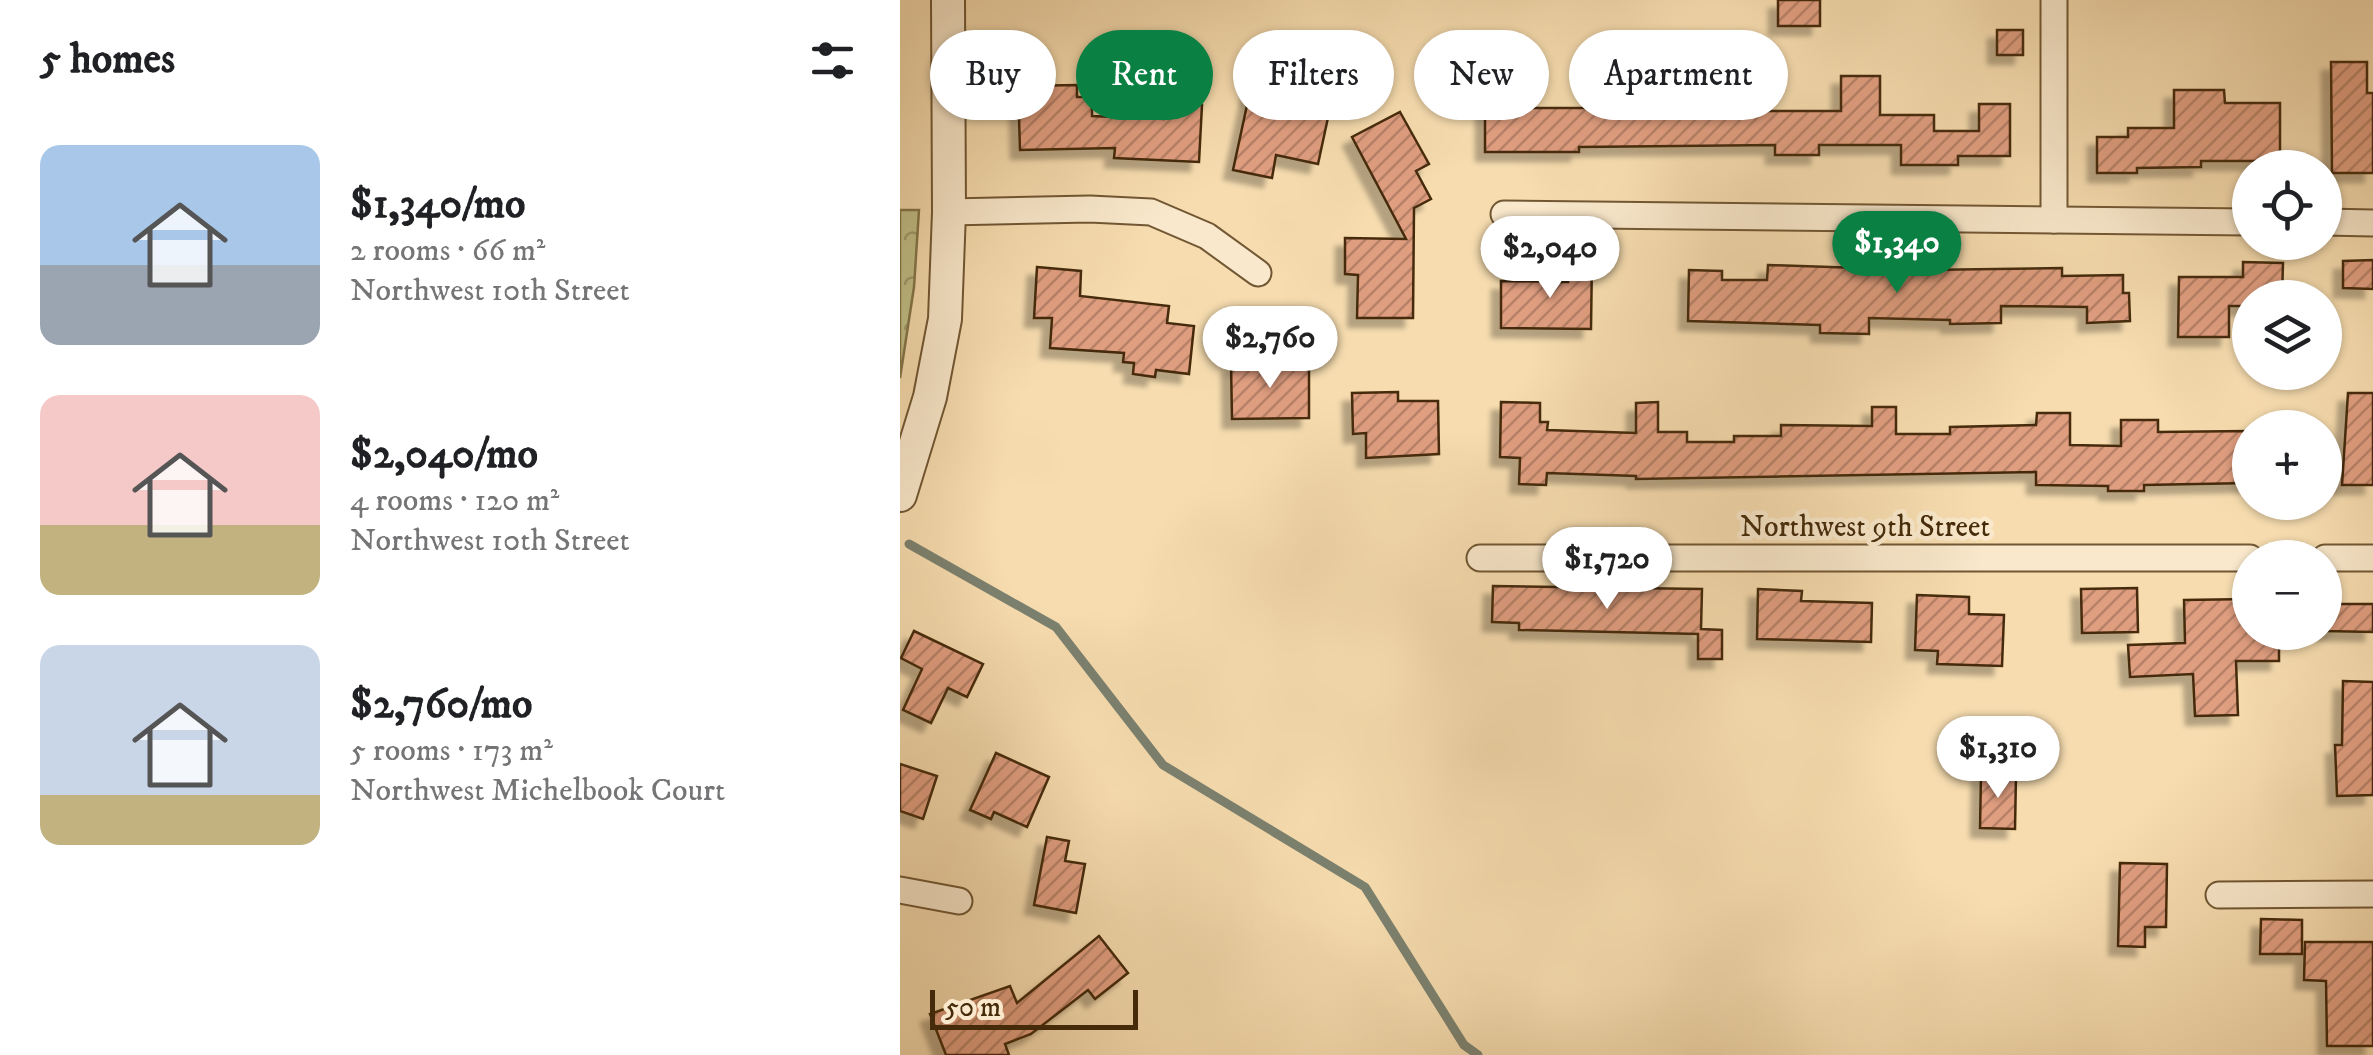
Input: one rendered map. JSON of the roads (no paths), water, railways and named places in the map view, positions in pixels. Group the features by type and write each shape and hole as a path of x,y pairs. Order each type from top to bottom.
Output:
{"street":[{"path":"900,495 930,397 944,319 948,0"},
{"path":"2054,0 2054,220"},
{"path":"948,212 1151,212 1207,236 1258,274"},
{"path":"1504,214 2232,222"},
{"path":"2342,222 2373,223"},
{"name":"Northwest 9th Street","path":"1480,558 2232,558"},
{"path":"2342,558 2373,558"},
{"path":"900,890 959,901"},
{"path":"2218,895 2373,894"}],"waterway":[{"path":"909,544 1056,627 1163,765 1365,887 1464,1045 1478,1055"}]}
